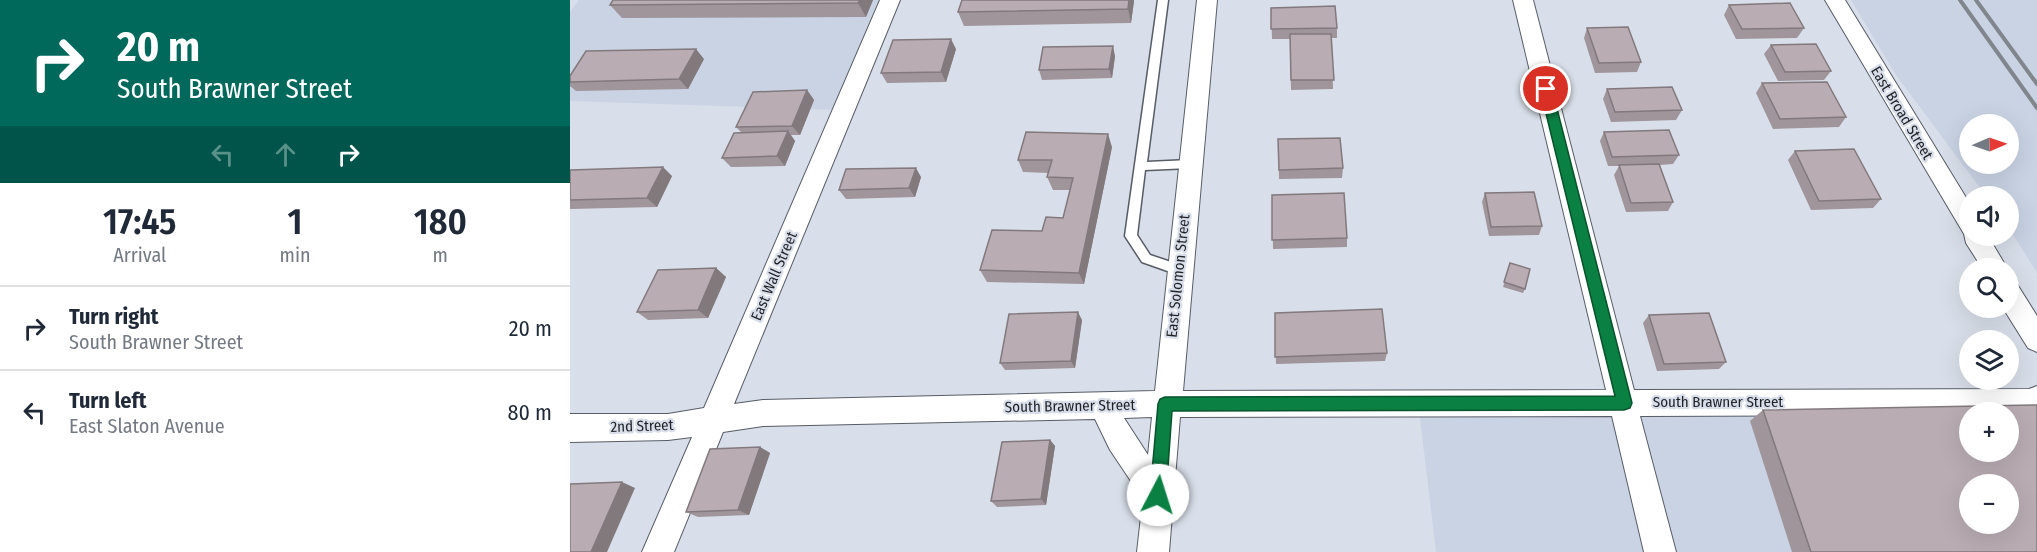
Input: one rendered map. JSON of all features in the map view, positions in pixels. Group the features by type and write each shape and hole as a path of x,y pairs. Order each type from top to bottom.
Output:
{"street":[{"name":"East Wall Street","path":"658,552 890,0"},
{"name":"East Solomon Street","path":"1153,552 1165,404 1207,0"},
{"path":"1524,0 1660,552"},
{"name":"East Broad Street","path":"1836,0 1959,207"},
{"path":"2019,310 2037,340"},
{"name":"South Brawner Street","path":"714,420 763,413 1165,404 2030,402 2037,399"},
{"path":"1103,405 1120,440 1158,495"},
{"name":"2nd Street","path":"570,428 668,426 714,420"}],"lane":[{"path":"1163,0 1131,236 1146,259 1179,270"},
{"path":"1141,166 1190,164"}],"shaded area":[{"path":"579,0 883,0 836,110 570,101 570,12"},
{"path":"1851,0 2037,0 2037,273 2019,244 2019,186 1979,186 1970,174 2019,174 2019,114 1959,114 1959,160 1896,75"},
{"path":"2019,403 2037,403 2037,552 1436,552 1419,410 1959,404 1959,462 2019,462"}],"building":[{"path":"613,0 860,0 858,3 610,5"},
{"path":"962,0 1129,0 1128,9 958,12"},
{"path":"1790,3 1804,28 1742,29 1729,5"},
{"path":"1335,6 1337,28 1271,29 1271,8"},
{"path":"1628,27 1641,62 1599,63 1587,28"},
{"path":"1290,34 1331,34 1334,80 1291,80"},
{"path":"951,39 941,72 881,73 893,40"},
{"path":"1816,44 1831,71 1785,72 1771,45"},
{"path":"1113,46 1109,69 1039,70 1043,47"},
{"path":"696,49 679,79 570,82 570,76 586,51"},
{"path":"1827,82 1846,117 1780,119 1762,83"},
{"path":"1672,87 1682,110 1615,112 1607,89"},
{"path":"807,90 792,126 736,127 753,92"},
{"path":"1669,130 1679,155 1612,157 1604,132"},
{"path":"788,131 777,156 722,158 734,133"},
{"path":"1026,132 1108,134 1079,273 980,270 992,230 1042,231 1046,217 1063,218 1073,178 1047,177 1052,160 1018,160"},
{"path":"1340,138 1343,168 1279,170 1278,139"},
{"path":"1854,149 1881,199 1819,201 1795,151"},
{"path":"1659,164 1673,202 1631,203 1619,165"},
{"path":"663,167 647,198 570,200 570,170"},
{"path":"916,168 909,188 839,190 846,169"},
{"path":"1534,192 1542,226 1491,227 1485,193"},
{"path":"1344,193 1347,238 1272,240 1272,195"},
{"path":"1510,263 1530,269 1525,289 1504,282"},
{"path":"716,268 698,310 637,312 658,270"},
{"path":"1382,309 1387,353 1275,357 1275,313"},
{"path":"1078,312 1071,361 1000,363 1009,314"},
{"path":"1709,313 1726,362 1664,364 1649,315"},
{"path":"2019,405 2037,405 2037,552 1811,552 1763,410 1959,406 1959,462 2019,462"},
{"path":"1050,440 1041,499 991,501 1002,442"},
{"path":"760,447 738,510 686,512 710,449"},
{"path":"622,482 591,552 570,552 570,484"}],"railway":[{"path":"1960,0 2037,108"},
{"path":"1976,0 2037,84"}],"route":[{"path":"1158,495 1165,404 1624,403 1546,89"}]}
